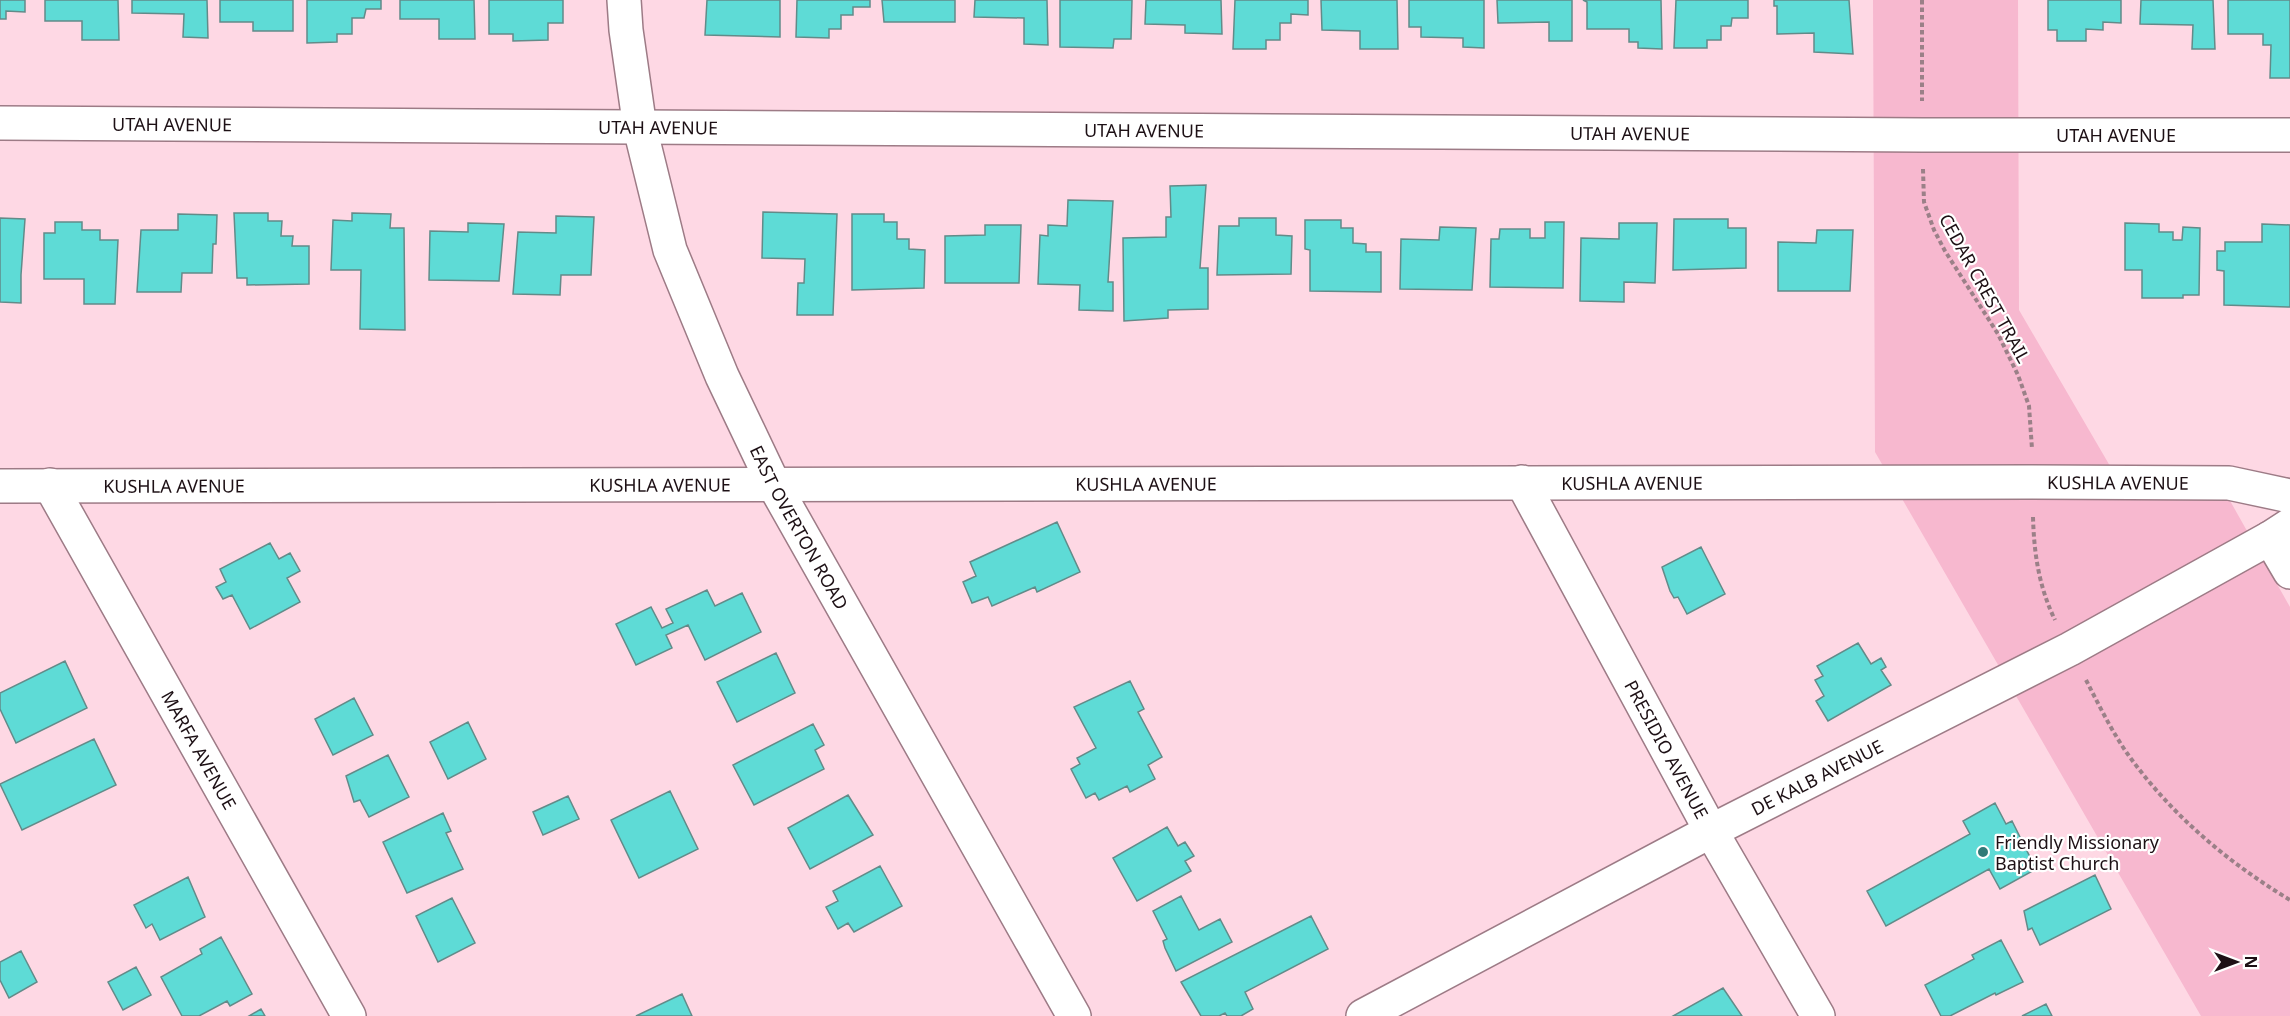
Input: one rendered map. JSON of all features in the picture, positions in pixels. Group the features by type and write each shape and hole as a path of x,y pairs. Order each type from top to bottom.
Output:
{"street":[{"name":"EAST OVERTON ROAD","path":"624,0 640,128 670,250 722,376 773,483 1074,1016"},
{"name":"UTAH AVENUE","path":"0,123 1910,135 2290,135"},
{"name":"PRESIDIO AVENUE","path":"1522,482 1711,831 1818,1016"},
{"name":"KUSHLA AVENUE","path":"0,486 773,483 2229,483 2290,496"},
{"name":"MARFA AVENUE","path":"50,485 349,1016"},
{"name":"DE KALB AVENUE","path":"1363,1016 1711,831 2070,649 2280,531"},
{"path":"2280,531 2290,572"}],"path":[{"path":"1922,0 1923,110"},
{"name":"CEDAR CREST TRAIL","path":"1923,168 1924,202 1934,230 1945,252 1998,334 2018,375 2029,406 2032,458"},
{"path":"2033,508 2037,567 2045,598 2060,630"},
{"path":"2081,670 2104,715 2131,759 2161,795 2202,837 2250,875 2290,900"}],"shaded area":[{"path":"1873,0 2018,0 2019,310 2110,466 2229,499 2290,607 2290,1016 2201,1016 1875,452"}],"building":[{"path":"0,0 25,0 25,12 6,11 6,19 0,19"},
{"path":"45,0 118,0 119,40 82,40 82,21 45,21"},
{"path":"132,0 207,0 208,38 183,37 184,14 132,13"},
{"path":"220,0 293,0 293,31 253,31 253,22 220,22"},
{"path":"307,0 381,0 381,9 366,9 364,18 352,18 352,34 337,34 337,42 307,43"},
{"path":"400,0 474,0 475,39 439,39 439,19 400,19"},
{"path":"489,0 563,0 563,23 548,23 548,40 513,41 513,34 489,34"},
{"path":"707,0 780,0 780,37 705,35"},
{"path":"797,0 870,0 870,7 853,7 853,15 841,15 841,29 829,29 829,38 796,37"},
{"path":"882,0 955,0 955,22 884,22"},
{"path":"975,0 1047,0 1048,45 1024,44 1024,18 974,17"},
{"path":"1060,0 1132,0 1131,39 1114,39 1113,48 1060,47"},
{"path":"1146,0 1221,0 1222,34 1185,33 1185,25 1145,24"},
{"path":"1235,0 1308,0 1308,15 1291,14 1291,23 1280,23 1280,40 1266,40 1266,49 1233,49"},
{"path":"1321,0 1397,0 1398,49 1360,49 1360,31 1322,30"},
{"path":"1409,0 1484,0 1484,48 1463,47 1463,38 1421,37 1421,27 1409,27"},
{"path":"1497,0 1572,0 1572,41 1549,41 1549,22 1498,23"},
{"path":"1583,0 1661,0 1662,49 1638,48 1638,42 1629,42 1629,29 1587,29 1587,2"},
{"path":"1676,0 1748,0 1748,18 1732,18 1731,26 1721,26 1721,40 1707,40 1707,48 1674,48"},
{"path":"1774,0 1849,0 1853,54 1814,52 1814,33 1777,34 1777,6 1774,6"},
{"path":"2048,0 2121,0 2121,23 2103,22 2103,30 2086,29 2086,41 2057,41 2057,30 2048,30"},
{"path":"2141,0 2213,0 2215,49 2192,49 2193,25 2140,24"},
{"path":"2228,0 2290,0 2290,78 2270,78 2271,45 2263,45 2263,34 2228,34"},
{"path":"1206,185 1200,268 1208,268 1208,309 1168,310 1168,318 1124,321 1123,238 1166,237 1166,217 1171,217 1170,186"},
{"path":"1068,200 1113,201 1108,282 1113,282 1113,311 1079,310 1080,285 1038,284 1040,235 1048,236 1048,225 1067,226"},
{"path":"763,212 837,214 833,315 797,315 798,283 804,283 805,259 762,258"},
{"path":"234,213 268,213 268,221 282,221 281,236 293,236 292,246 309,246 309,284 247,285 247,278 237,278"},
{"path":"352,213 391,214 390,228 404,228 405,330 360,329 361,270 331,270 333,220 352,221"},
{"path":"178,214 217,215 212,273 182,273 181,292 137,292 141,230 178,230"},
{"path":"852,214 884,214 884,222 897,222 897,239 909,239 909,249 925,250 924,288 852,290"},
{"path":"556,216 594,217 591,275 561,275 560,295 513,294 518,232 556,233"},
{"path":"0,218 25,219 21,303 0,302"},
{"path":"1239,218 1276,218 1276,235 1292,236 1291,274 1217,275 1219,226 1239,226"},
{"path":"1674,219 1728,219 1728,228 1746,228 1746,268 1673,270"},
{"path":"1305,220 1341,220 1341,228 1353,228 1353,243 1366,244 1366,252 1381,252 1381,292 1310,291 1310,250 1305,249"},
{"path":"55,222 82,222 82,230 100,230 100,240 118,240 115,304 84,304 84,279 44,279 44,233 55,233"},
{"path":"1545,222 1564,222 1563,288 1490,287 1491,239 1499,239 1500,229 1530,229 1530,238 1545,238"},
{"path":"468,223 504,224 499,281 429,280 430,231 468,232"},
{"path":"1619,223 1657,223 1655,283 1624,282 1624,302 1580,301 1581,238 1619,239"},
{"path":"2125,223 2159,224 2159,232 2173,232 2173,240 2182,240 2183,227 2200,228 2199,295 2183,295 2183,298 2142,298 2142,270 2125,270"},
{"path":"2262,224 2290,225 2290,307 2224,305 2224,271 2217,270 2217,251 2225,251 2225,242 2262,242"},
{"path":"985,225 1021,225 1019,283 945,283 945,236 985,235"},
{"path":"1440,227 1476,228 1472,290 1400,289 1401,239 1439,240"},
{"path":"1817,230 1853,230 1850,291 1778,291 1778,242 1816,243"},
{"path":"1057,522 1080,572 1037,592 1035,587 992,606 988,597 972,603 963,582 976,576 970,562"},
{"path":"270,543 279,559 290,553 300,571 287,578 300,602 250,629 232,595 223,599 216,587 226,582 220,569"},
{"path":"1701,547 1725,594 1687,614 1678,597 1674,598 1670,591 1662,567"},
{"path":"707,590 715,606 742,593 761,632 705,660 688,625 666,635 672,648 636,665 616,624 651,607 662,628 673,623 666,609"},
{"path":"1858,643 1871,664 1881,658 1886,667 1881,670 1891,685 1828,721 1816,701 1824,696 1815,680 1823,676 1817,666"},
{"path":"776,653 795,693 737,722 717,682"},
{"path":"65,661 87,708 16,743 0,709 0,693"},
{"path":"1130,681 1144,709 1138,712 1162,757 1148,765 1155,779 1130,792 1127,786 1099,800 1095,793 1086,798 1071,769 1080,764 1077,758 1096,748 1074,707"},
{"path":"354,698 373,735 333,755 315,719"},
{"path":"468,722 486,759 448,779 430,742"},
{"path":"813,724 824,745 815,750 824,769 754,805 733,765"},
{"path":"94,739 116,785 22,830 0,784"},
{"path":"388,755 409,797 369,817 360,800 354,802 346,776"},
{"path":"670,791 698,849 639,878 611,820"},
{"path":"848,795 873,835 810,869 788,828"},
{"path":"568,796 579,819 543,835 533,812"},
{"name":"Friendly Missionary Baptist Church","path":"1995,803 2006,824 2012,821 2036,869 2000,889 1989,869 1886,926 1867,891 1970,834 1963,821"},
{"path":"443,813 451,831 446,833 463,869 407,893 383,842"},
{"path":"1167,827 1178,846 1185,842 1194,856 1185,861 1191,871 1137,901 1113,858"},
{"path":"880,866 902,906 854,932 848,923 838,929 826,907 838,901 833,891"},
{"path":"2095,875 2111,909 2040,945 2032,928 2028,930 2024,911"},
{"path":"188,877 205,917 160,940 152,924 146,928 134,905"},
{"path":"1181,896 1199,930 1220,919 1232,942 1176,971 1163,941 1167,939 1153,911"},
{"path":"452,898 475,943 438,962 416,916"},
{"path":"1311,916 1328,949 1245,992 1253,1009 1241,1016 1227,1016 1225,1013 1219,1016 1201,1016 1181,982"},
{"path":"221,937 252,994 230,1006 227,1001 199,1016 182,1016 161,977 202,954 200,949"},
{"path":"2001,940 2023,982 1996,995 1995,993 1950,1016 1941,1016 1925,985 1974,959 1972,955"},
{"path":"21,951 37,982 9,998 0,980 0,962"},
{"path":"136,967 151,995 123,1010 108,982"},
{"path":"1723,988 1742,1016 1673,1016"},
{"path":"682,994 692,1016 636,1016"},
{"path":"2046,1004 2052,1016 2022,1016"},
{"path":"261,1009 265,1016 249,1016"}],"place":[{"name":"Friendly Missionary Baptist Church","path":"1983,852"}]}
